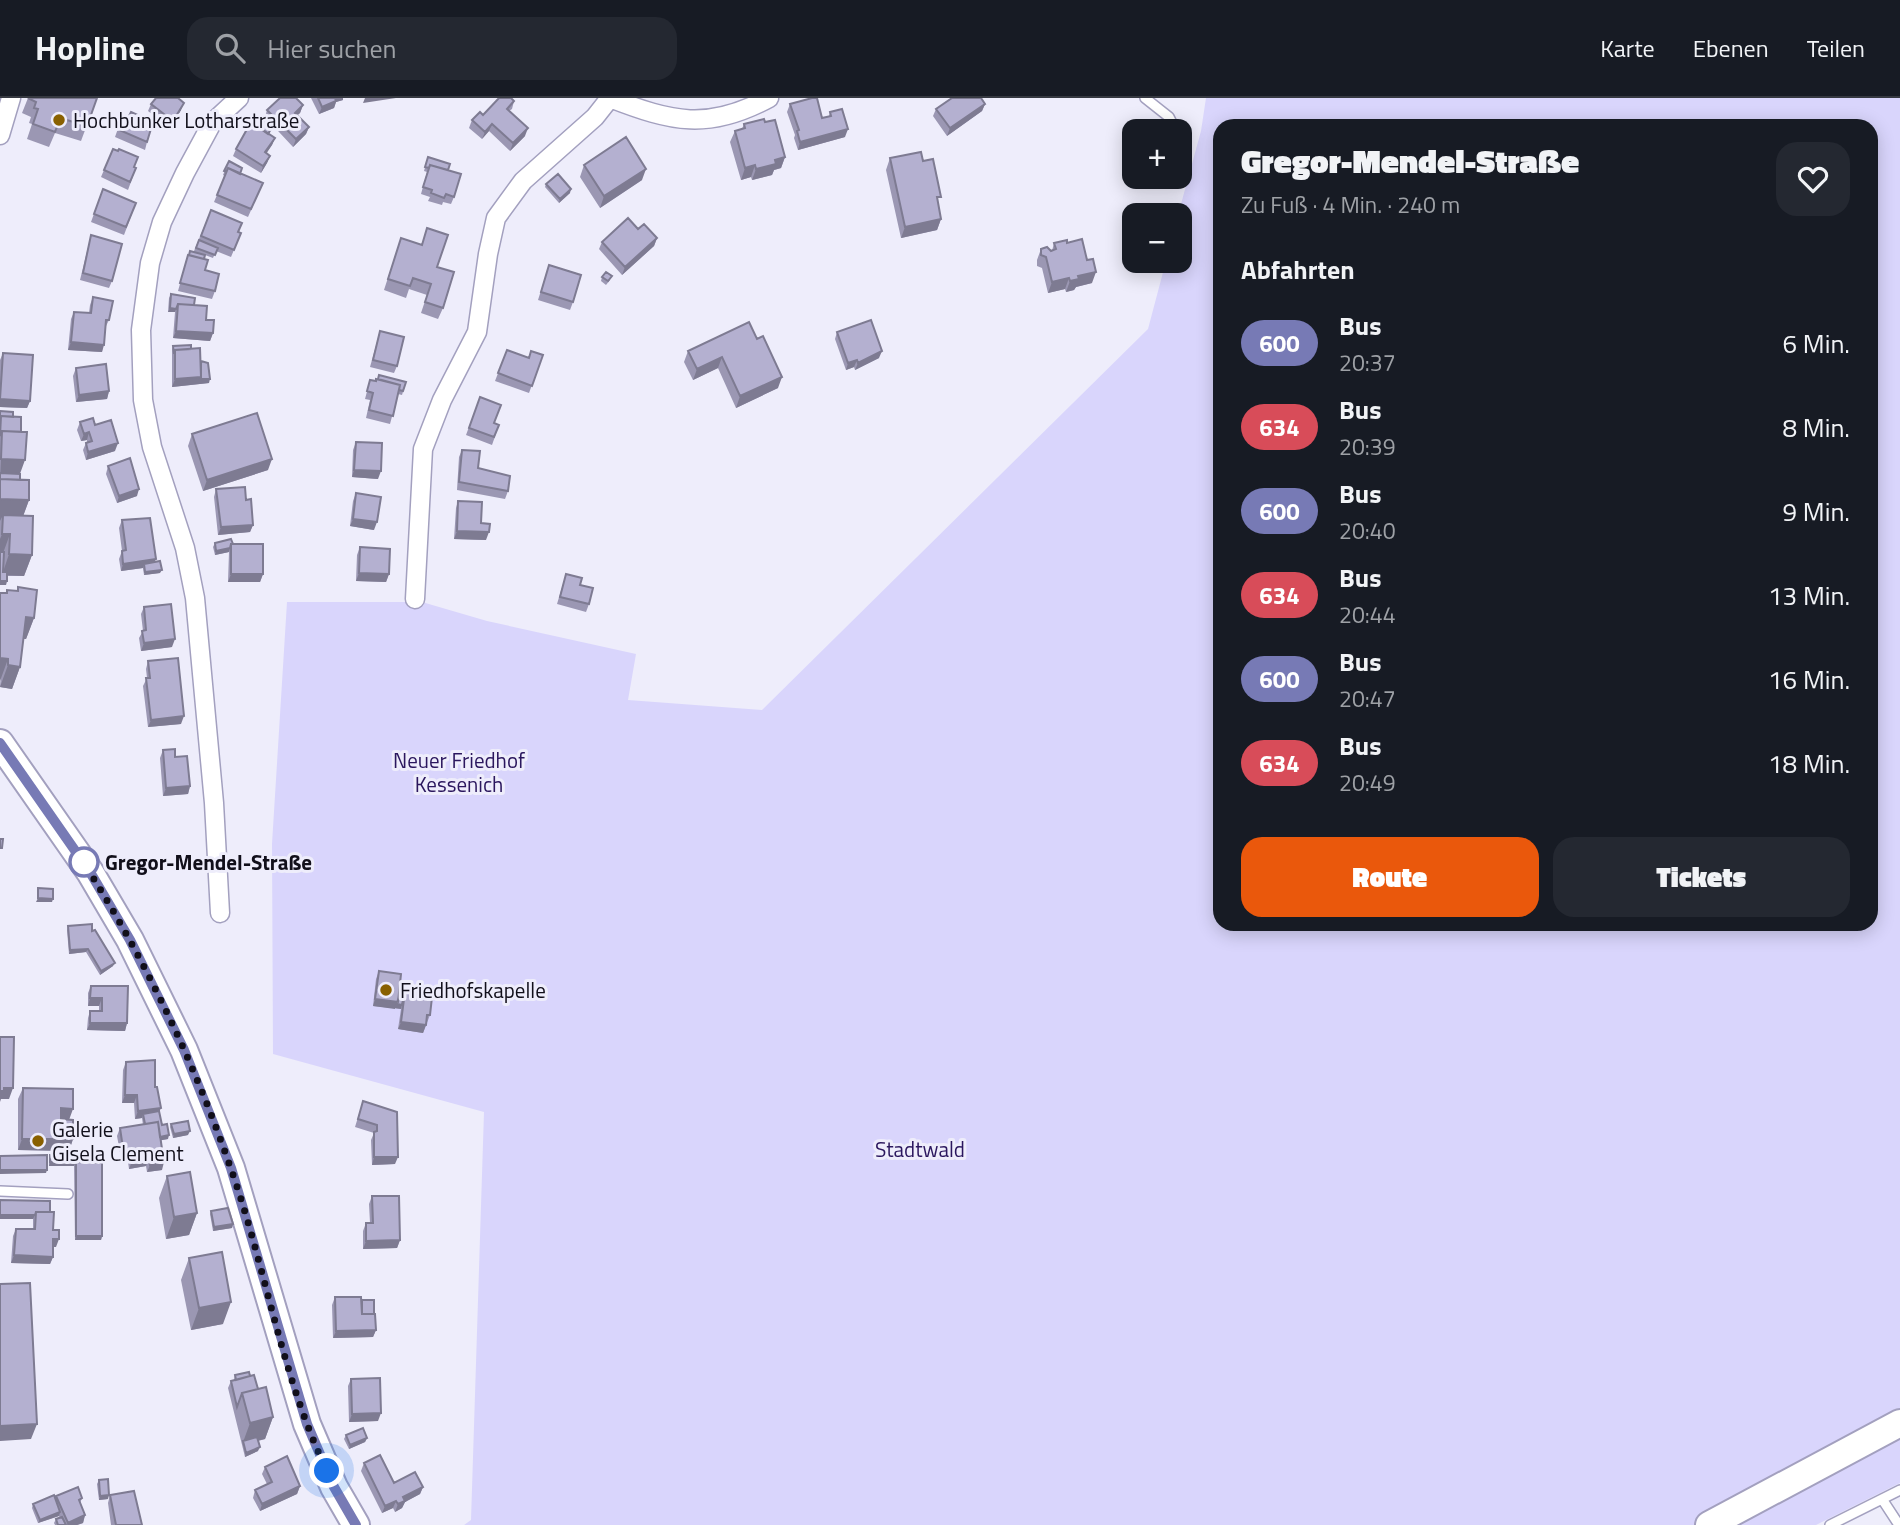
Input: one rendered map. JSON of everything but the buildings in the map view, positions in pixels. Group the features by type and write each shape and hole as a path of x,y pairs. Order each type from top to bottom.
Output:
{"street":[{"path":"0,135 11,98"},
{"path":"220,913 214,803 195,598 185,548 152,447 145,412 141,330 150,263 162,222 212,123 239,98"},
{"path":"415,599 423,449 442,400 477,332 496,218 523,181 595,117 610,98 681,121 727,117 769,98"},
{"path":"3,749 90,872 130,940 184,1050 231,1168 307,1424 334,1487 356,1525"},
{"path":"1709,1525 1900,1423"}],"lane":[{"path":"1145,98 1170,119"},
{"path":"0,1191 68,1194"},
{"path":"1830,1525 1900,1490"},
{"path":"1882,1499 1899,1525"}],"green space":[{"name":"Stadtwald","path":"1206,98 1900,98 1900,1483 1816,1525 464,1525 471,1520 484,1112 273,1054 272,844 287,602 422,602 487,621 636,654 628,700 762,710 1148,329 1163,273 1192,273 1192,203 1181,203 1185,189 1192,189 1192,164"}],"bus line":[{"name":"600","path":"0,743 90,872 130,940 184,1050 231,1168 307,1424 334,1487 356,1525"}],"place":[{"name":"Hochbunker Lotharstraße","path":"59,120"},
{"name":"Gregor-Mendel-Straße","path":"84,862"},
{"name":"Friedhofskapelle","path":"386,990"},
{"name":"Galerie Gisela Clement","path":"38,1141"}],"route":[{"path":"84,862 82,860 130,940 184,1050 231,1168 291,1377 327,1471"}],"park label":[{"name":"Neuer Friedhof Kessenich","path":"459,772"}]}
